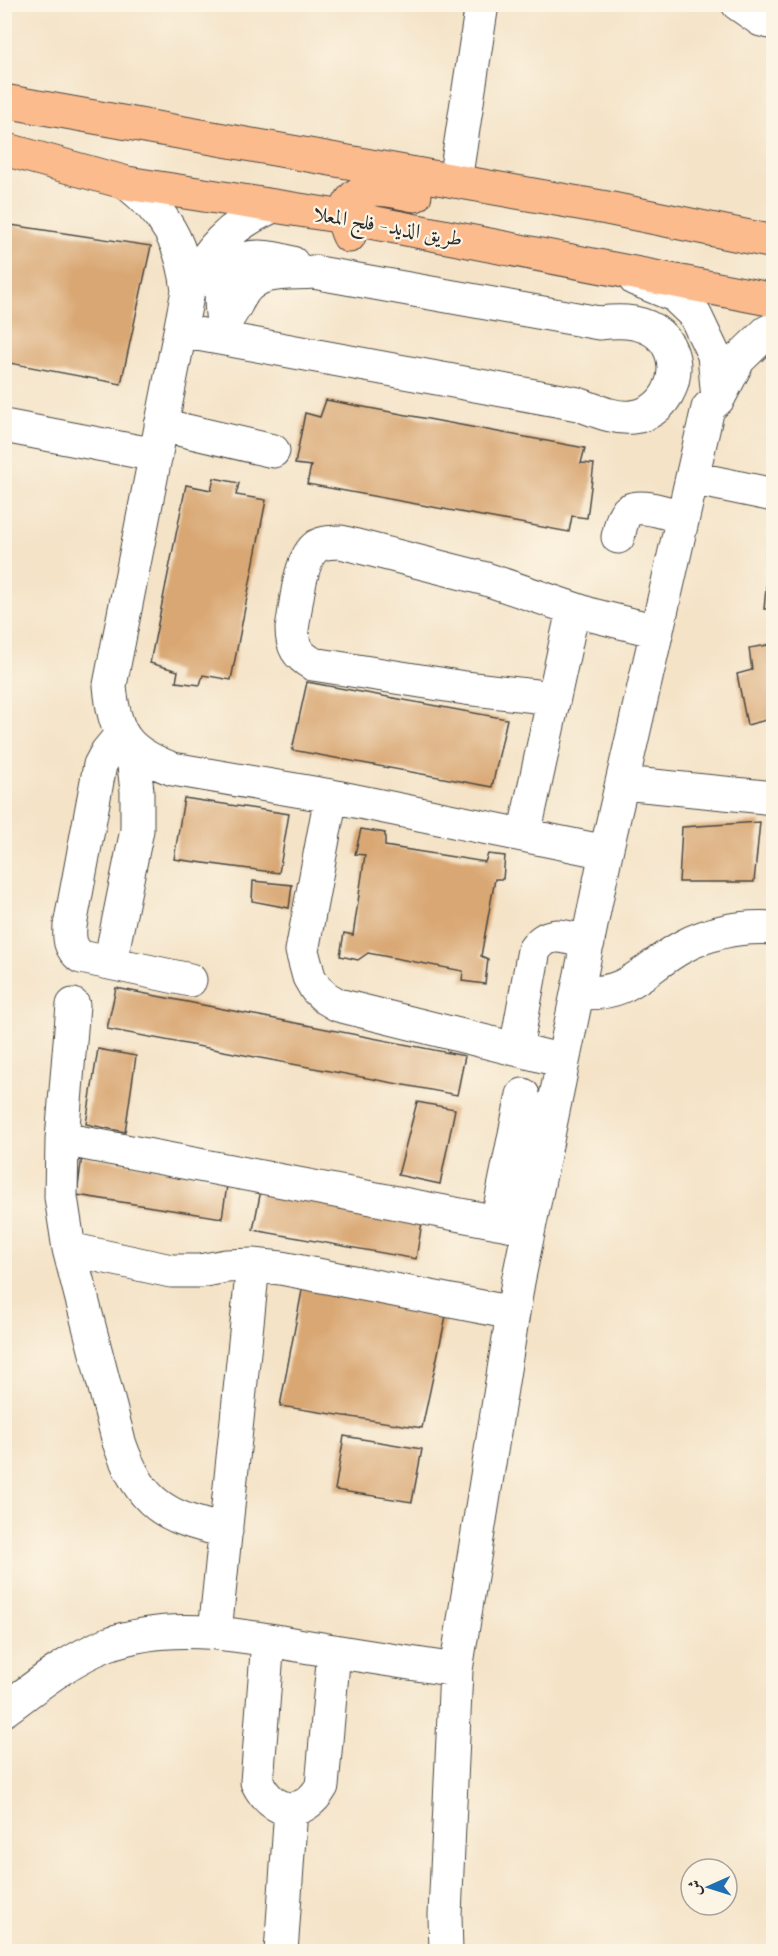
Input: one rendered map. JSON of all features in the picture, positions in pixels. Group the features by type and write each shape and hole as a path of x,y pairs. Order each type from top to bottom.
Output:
{"highway":[{"path":"4,101 578,202 774,242"},
{"name":"طريق الذيد - فلج المعلا","path":"4,149 127,183 344,217"},
{"path":"578,202 540,208 501,207 371,189 359,192 351,199 344,217 345,227 350,236 364,244 526,251 774,300"}],"street":[{"path":"455,180 482,4"},
{"path":"738,4 755,16 774,22"},
{"path":"127,183 151,204 171,229 186,270 188,291"},
{"path":"110,963 137,830 137,791 127,741 112,710 110,685 188,291 198,269 229,232 249,217 271,207"},
{"path":"614,270 674,295 695,315 714,355 713,404"},
{"path":"222,331 244,290 253,280 278,273 313,272 599,322 628,322 653,330 663,339 673,356 675,366 671,391 664,401 645,415 631,417"},
{"path":"578,404 624,403 634,400 644,394 651,385 654,374 654,363 644,344 599,322"},
{"path":"446,1952 445,1915 456,1670 513,1313 529,1228 606,852 692,478 713,404 739,359 767,332 774,329"},
{"path":"181,331 222,331 578,404 614,416 674,419 713,404"},
{"path":"4,426 273,451"},
{"path":"692,478 774,495"},
{"path":"618,537 624,516 636,507 683,517"},
{"path":"554,698 465,688 313,664 295,650 292,639 292,628 307,556 316,547 328,542 340,542 486,579 573,610 657,631"},
{"path":"524,835 573,610"},
{"path":"127,741 151,761 173,769 331,796 606,852"},
{"path":"127,741 107,752 100,765 69,936 73,951 81,957 190,980"},
{"path":"137,830 156,799 169,787 195,772"},
{"path":"623,783 774,798"},
{"path":"331,796 302,951 309,977 316,989 338,1005 563,1060"},
{"path":"578,992 594,994 624,987 683,947 704,938 748,928 774,928"},
{"path":"516,1049 534,951 540,942 549,937 560,936 588,943"},
{"path":"73,1005 62,1139 61,1197 69,1249 119,1442 127,1465 137,1483 165,1511 183,1520 226,1531"},
{"path":"497,1222 523,1095"},
{"path":"62,1139 529,1228"},
{"path":"69,1249 171,1271 200,1271 226,1266 253,1265 280,1268 513,1313"},
{"path":"215,1632 253,1265"},
{"path":"4,1710 60,1668 84,1654 137,1636 164,1632 215,1632 456,1670"},
{"path":"268,1640 257,1782 264,1796 276,1806 291,1809 304,1806 315,1798 322,1786 334,1651"},
{"path":"281,1952 291,1809"}],"building":[{"path":"4,224 151,246 121,384 4,362"},
{"path":"326,400 585,448 581,463 594,464 587,518 572,516 569,532 307,484 311,466 295,464 305,413 320,417"},
{"path":"214,478 239,483 236,495 266,500 231,680 203,675 200,685 176,682 178,671 150,663 186,485 211,490"},
{"path":"774,536 774,609 764,609 771,538"},
{"path":"774,644 774,718 747,725 737,674 752,670 749,648"},
{"path":"307,682 507,719 492,787 292,750"},
{"path":"184,798 289,814 279,873 174,859"},
{"path":"760,822 754,882 679,882 682,827"},
{"path":"361,829 385,833 385,846 485,862 488,854 505,856 503,879 495,879 481,956 488,959 485,984 462,981 463,971 368,953 358,960 340,956 344,933 353,935 365,855 355,854"},
{"path":"253,881 292,885 289,908 252,901"},
{"path":"116,988 465,1056 457,1095 107,1029"},
{"path":"98,1049 136,1056 125,1132 86,1124"},
{"path":"417,1102 455,1109 440,1184 398,1175"},
{"path":"82,1156 228,1179 222,1218 77,1195"},
{"path":"261,1190 423,1216 416,1259 253,1230"},
{"path":"304,1280 449,1302 422,1428 280,1406"},
{"path":"344,1436 422,1449 412,1502 335,1490"}]}
